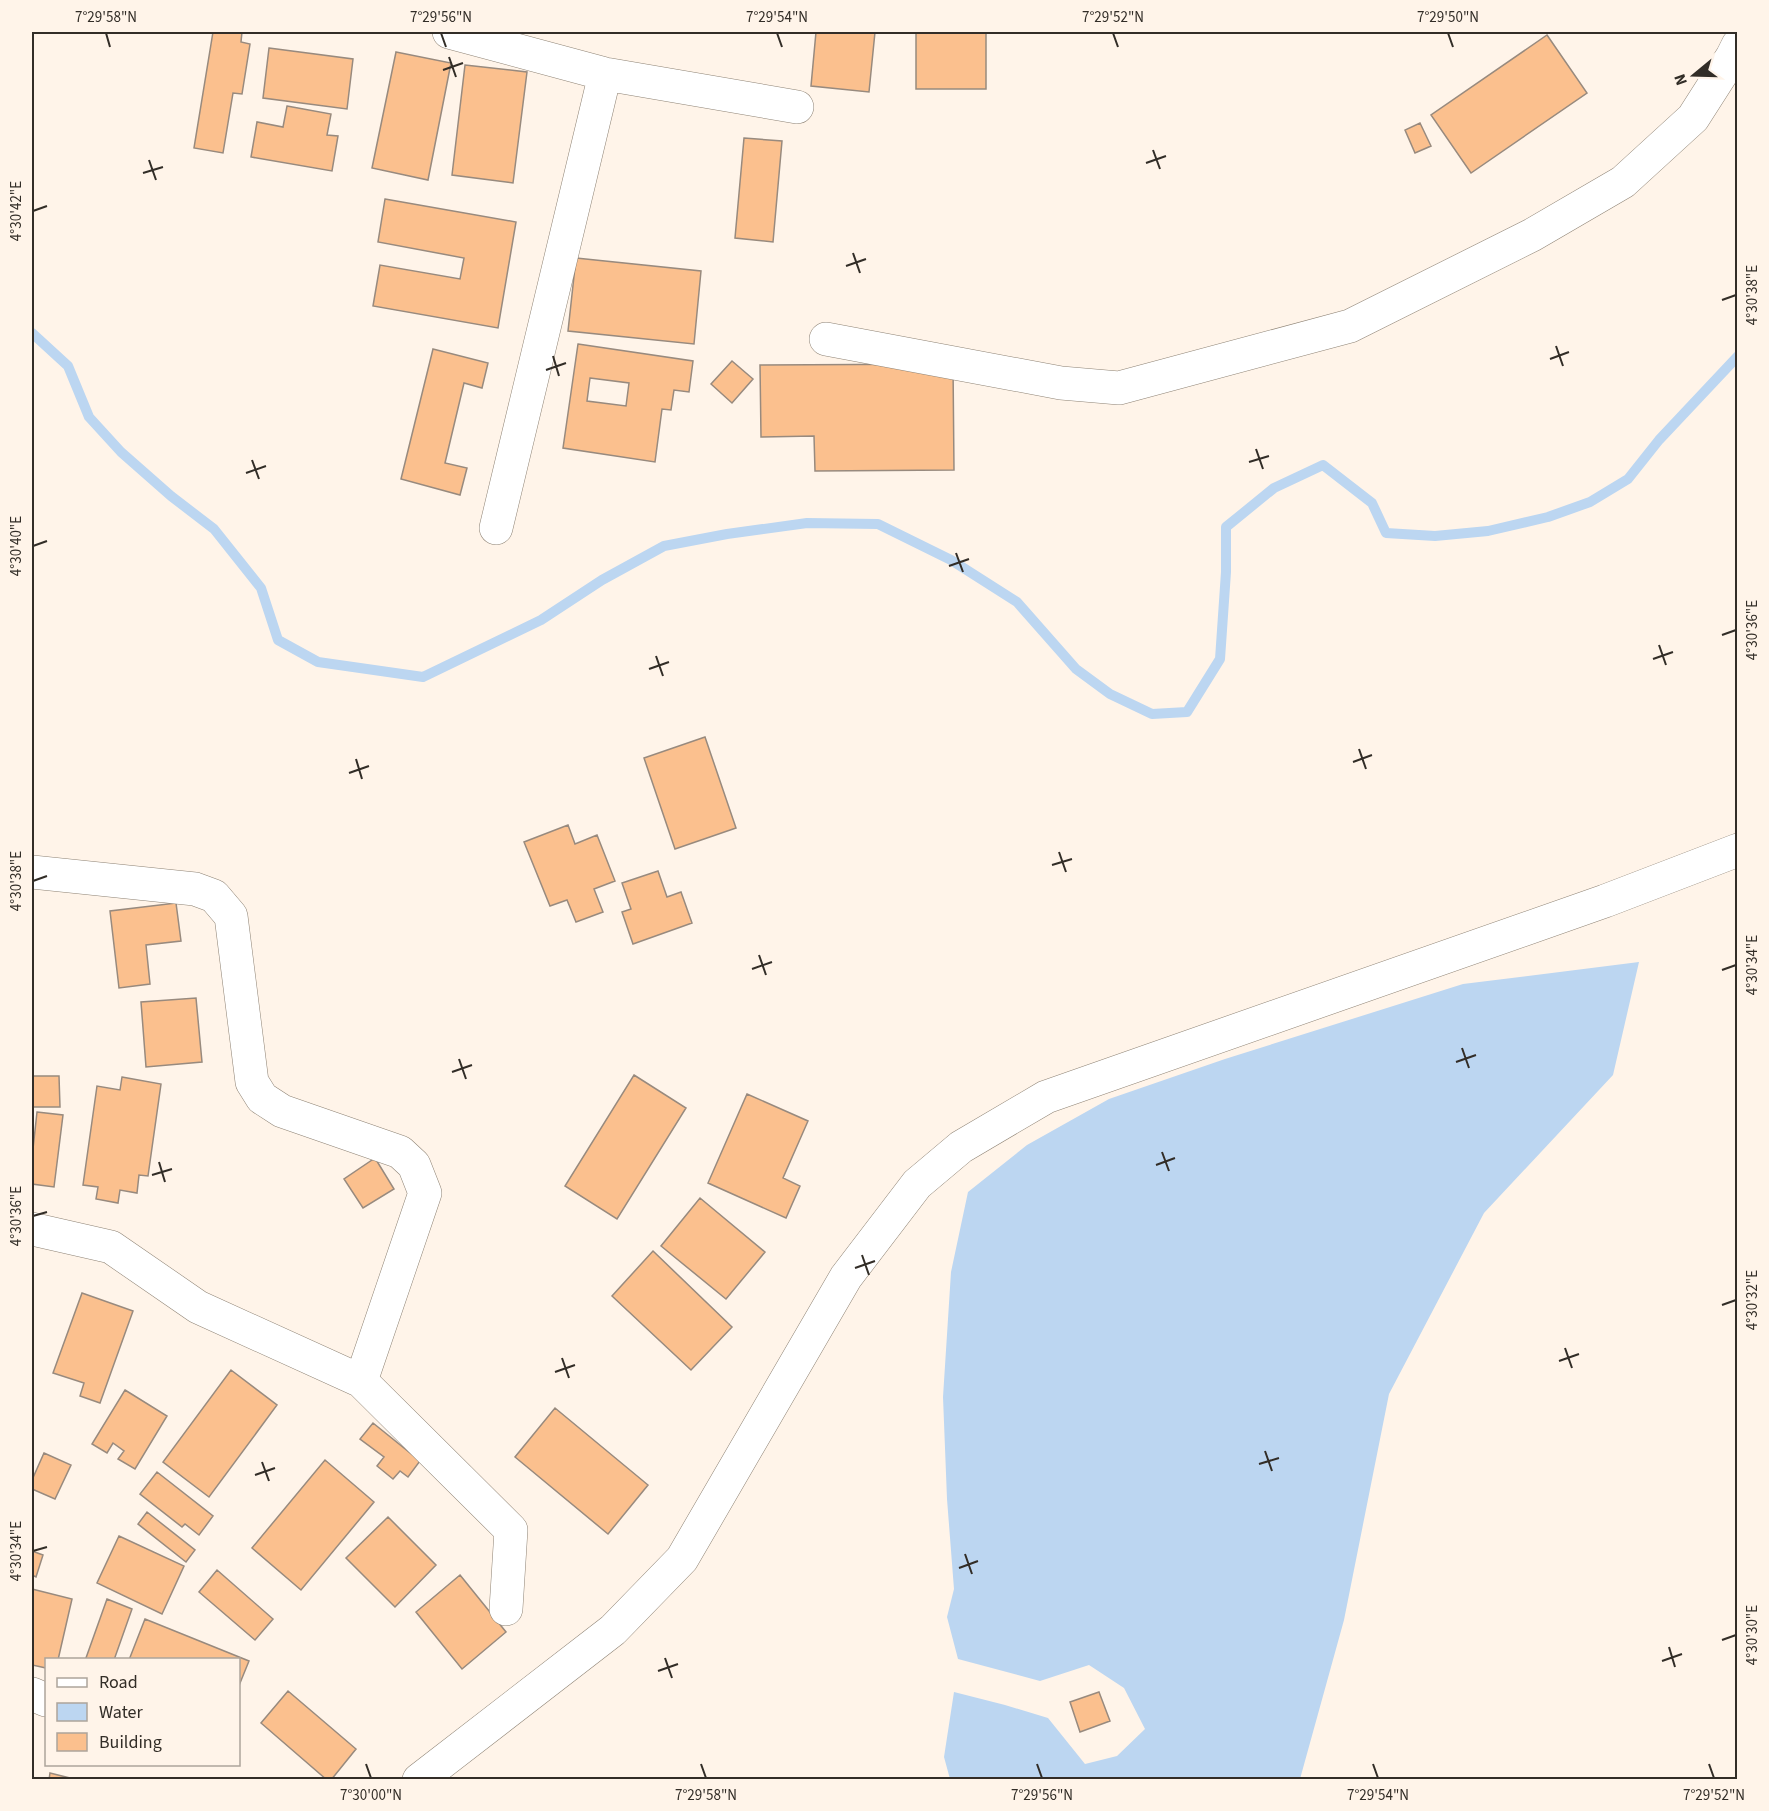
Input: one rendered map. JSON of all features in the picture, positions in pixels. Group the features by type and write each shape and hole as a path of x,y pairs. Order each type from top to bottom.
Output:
{"street":[{"path":"449,32 605,74 797,107"},
{"path":"826,339 1061,383 1119,388 1350,326 1532,235 1623,182 1693,118 1732,57 1737,45"},
{"path":"496,528 605,74"},
{"path":"419,1779 613,1630 682,1558 846,1276 916,1184 961,1147 1046,1097 1605,901 1737,850"},
{"path":"32,872 195,889 214,896 231,916 252,1082 262,1098 282,1111 400,1152 414,1165 425,1193 361,1381"},
{"path":"32,1229 111,1247 198,1307 361,1381 511,1530 506,1609"}],"water":[{"path":"1639,962 1613,1075 1484,1213 1389,1394 1344,1620 1300,1779 950,1779 944,1757 954,1692 1048,1718 1085,1764 1117,1756 1145,1729 1124,1688 1089,1665 1040,1681 958,1659 947,1617 954,1589 947,1499 943,1397 951,1272 968,1192 1027,1145 1109,1099 1225,1059 1463,984"}],"building":[{"path":"213,32 242,32 241,42 250,44 242,94 233,93 223,153 194,148"},
{"path":"816,32 875,32 869,92 811,86"},
{"path":"916,32 986,32 986,89 916,89"},
{"path":"1547,35 1587,93 1471,173 1431,115"},
{"path":"269,48 353,59 347,109 263,98"},
{"path":"396,52 451,63 428,180 372,168"},
{"path":"465,65 527,72 513,183 452,175"},
{"path":"287,106 331,114 327,135 338,136 332,171 251,157 257,122 283,127"},
{"path":"1420,123 1431,146 1415,153 1405,130"},
{"path":"744,138 782,141 773,242 735,238"},
{"path":"385,199 516,222 498,328 373,306 380,265 460,279 464,258 378,242"},
{"path":"576,258 701,271 694,344 568,331"},
{"path":"578,344 693,361 689,392 674,390 671,410 662,409 655,462 563,448","holes":["590,378 629,383 626,406 587,401"]},
{"path":"433,349 488,363 482,388 464,383 445,463 467,468 460,495 401,479"},
{"path":"732,361 753,379 732,403 711,384"},
{"path":"953,364 954,470 815,471 814,436 761,437 760,365"},
{"path":"705,737 736,828 675,849 644,758"},
{"path":"568,825 575,844 597,835 615,881 594,889 603,912 576,922 567,900 550,906 524,842"},
{"path":"658,871 667,897 681,892 692,923 633,944 622,912 631,909 622,883"},
{"path":"176,903 181,941 146,945 150,984 119,988 110,911"},
{"path":"196,998 202,1062 146,1067 141,1002"},
{"path":"634,1075 686,1108 617,1219 565,1186"},
{"path":"32,1076 59,1076 60,1107 32,1107"},
{"path":"122,1077 161,1084 148,1176 139,1175 137,1193 120,1190 118,1203 96,1199 98,1187 83,1185 97,1086 120,1090"},
{"path":"747,1094 808,1121 783,1178 800,1186 786,1218 708,1183"},
{"path":"37,1112 63,1115 54,1187 32,1184 32,1158"},
{"path":"375,1158 394,1189 363,1208 344,1179"},
{"path":"700,1198 765,1252 726,1299 661,1246"},
{"path":"653,1251 732,1327 691,1370 612,1296"},
{"path":"82,1293 133,1311 100,1403 80,1396 84,1383 53,1373"},
{"path":"231,1370 277,1405 209,1497 163,1462"},
{"path":"125,1390 167,1416 135,1469 118,1459 124,1451 113,1443 107,1453 92,1444"},
{"path":"555,1408 648,1485 608,1534 515,1457"},
{"path":"373,1423 420,1461 408,1477 400,1471 393,1479 377,1466 384,1457 360,1439"},
{"path":"44,1453 71,1465 55,1499 32,1489 32,1480"},
{"path":"325,1460 374,1502 301,1590 252,1548"},
{"path":"157,1472 213,1516 199,1535 185,1524 182,1527 140,1494"},
{"path":"147,1512 195,1550 186,1562 138,1524"},
{"path":"388,1517 436,1565 395,1607 346,1558"},
{"path":"119,1536 184,1566 162,1614 97,1583"},
{"path":"32,1551 43,1555 36,1577 32,1575"},
{"path":"217,1570 273,1619 255,1640 199,1592"},
{"path":"460,1575 506,1632 462,1669 416,1612"},
{"path":"32,1589 72,1599 58,1658 45,1658 45,1668 32,1665"},
{"path":"107,1599 132,1609 115,1658 86,1658"},
{"path":"145,1619 249,1661 240,1683 240,1658 130,1658"},
{"path":"288,1691 356,1749 331,1780 327,1780 261,1723"},
{"path":"1099,1692 1110,1721 1080,1732 1070,1702"},
{"path":"50,1773 78,1780 49,1780"}],"waterway":[{"path":"32,333 68,366 89,417 121,452 171,496 214,529 261,588 278,640 318,662 423,677 541,620 602,580 664,546 727,534 807,523 878,524 951,560 1017,602 1076,669 1110,694 1152,714 1187,712 1220,659 1226,572 1226,527 1274,488 1323,465 1372,503 1386,533 1435,536 1488,531 1548,517 1590,502 1628,479 1659,440 1738,356"}]}
